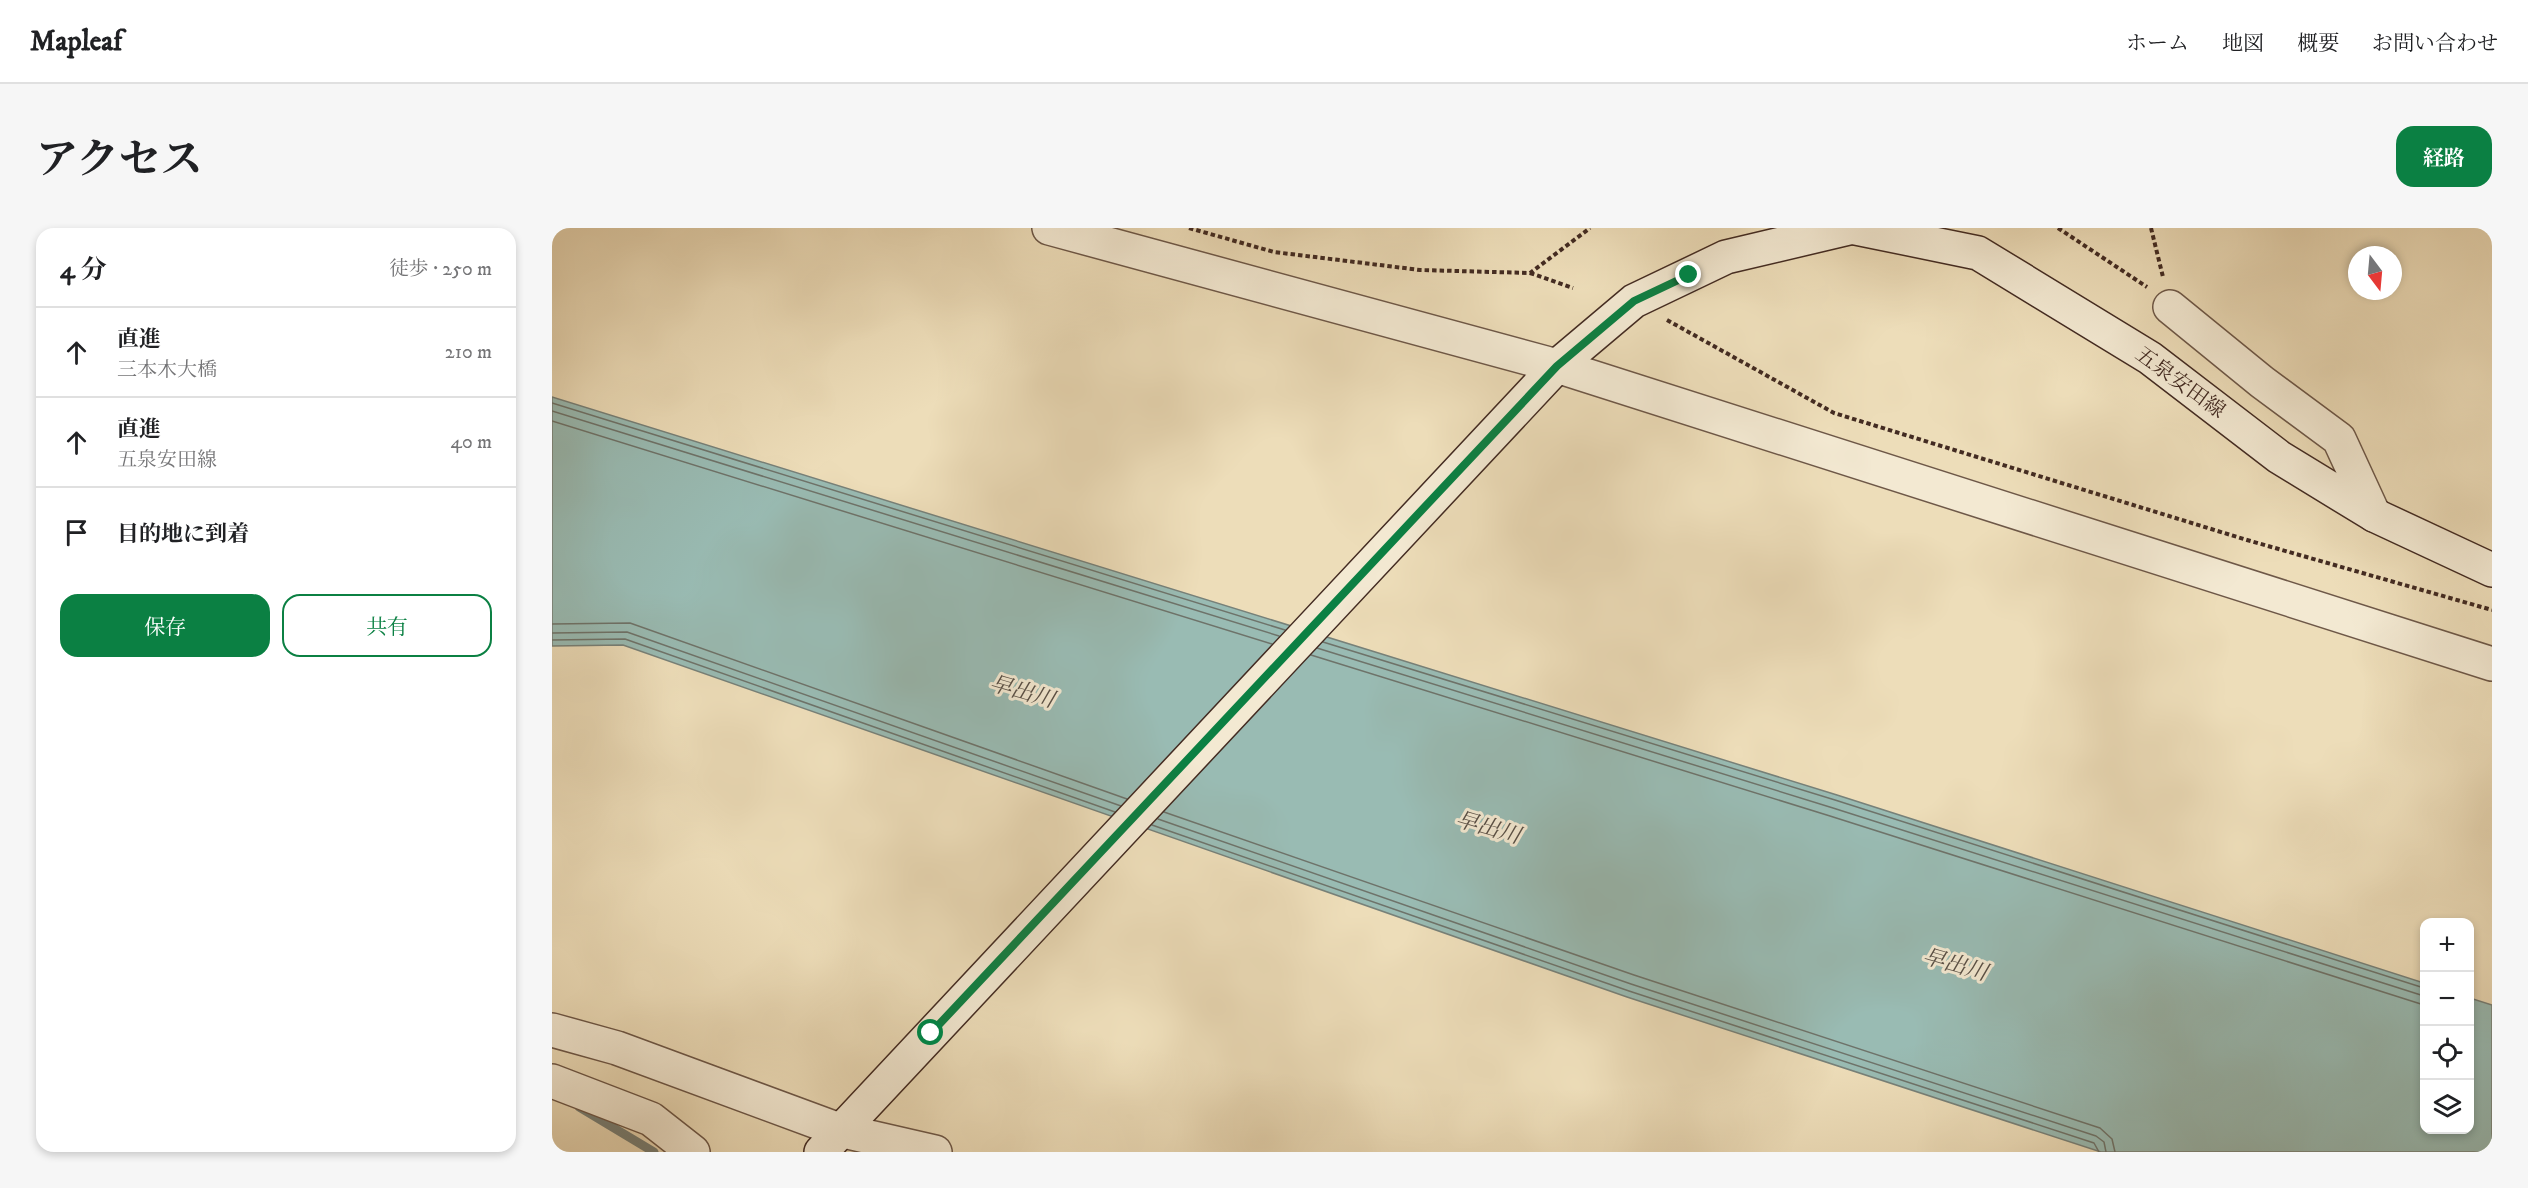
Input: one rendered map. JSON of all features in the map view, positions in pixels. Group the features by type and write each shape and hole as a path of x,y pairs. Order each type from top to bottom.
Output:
{"street":[{"path":"1049,228 1551,373 2492,664"},
{"path":"837,1134 1551,373 1634,301 1654,291 1725,258 1849,228"},
{"name":"五泉安田線","path":"1856,228 1978,253 2150,358 2279,457 2374,514 2492,570"},
{"path":"2170,307 2262,382 2339,439 2374,514"},
{"path":"552,1030 617,1048 837,1134 935,1152"},
{"path":"552,1081 651,1119 693,1152"}],"path":[{"path":"1189,228 1285,254 1420,270 1530,273 1573,288"},
{"path":"1530,273 1590,228"},
{"path":"2058,228 2150,289 2170,307"},
{"path":"2151,228 2170,307"},
{"path":"1663,317 1834,413 2247,540 2492,610"}],"water":[{"name":"早出川","path":"552,397 1837,795 2420,982 2420,1134 2474,1134 2474,999 2492,1005 2492,1152 2101,1152 1627,997 623,645 552,646"}],"waterway":[{"path":"579,1107 654,1152"}],"route":[{"path":"931,1033 1557,366 1634,301 1689,275"}]}
